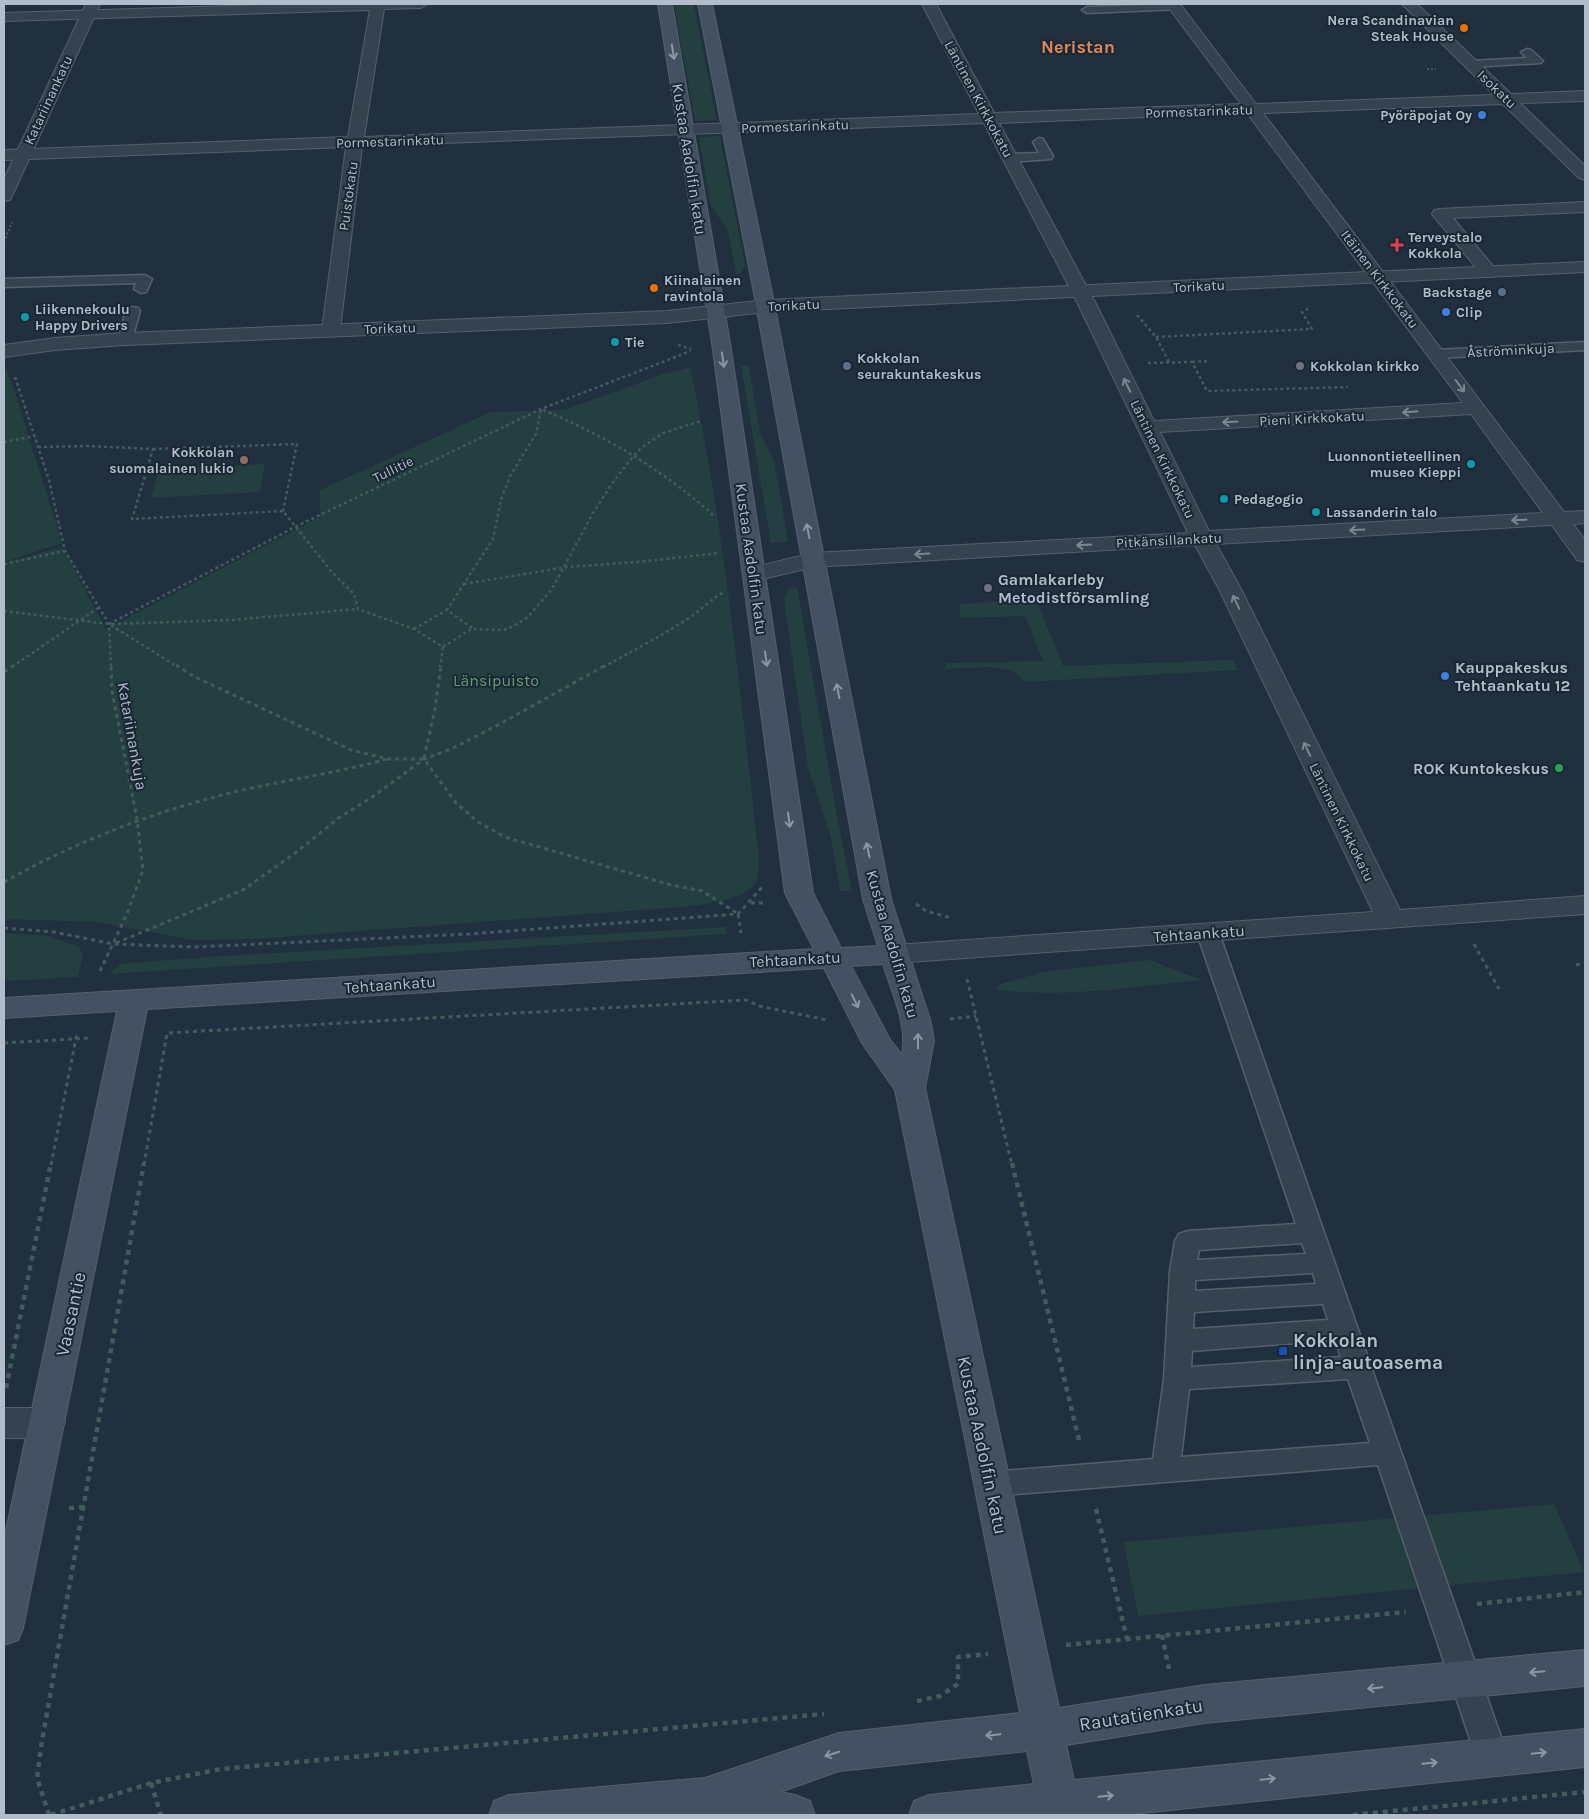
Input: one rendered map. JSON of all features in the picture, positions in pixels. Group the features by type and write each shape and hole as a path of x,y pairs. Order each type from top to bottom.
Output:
{"main road":[{"name":"Kustaa Aadolfin katu","path":"665,4 751,548 799,893 877,1044 910,1088"},
{"name":"Kustaa Aadolfin katu","path":"705,4 766,306 877,899 916,1023 919,1041 910,1088 990,1484 1058,1800"},
{"name":"Tehtaankatu","path":"4,1008 894,954"},
{"name":"Vaasantie","path":"4,1628 48,1423 134,1000"},
{"name":"Rautatienkatu","path":"509,1815 705,1798 838,1752 1042,1730 1205,1704 1585,1668"},
{"path":"929,1815 1058,1800 1585,1748"},
{"name":"Rautatienkatu","path":"705,1798 795,1815"}],"street":[{"name":"Puistokatu","path":"331,330 355,142 378,4"},
{"path":"4,17 91,9 421,4"},
{"name":"Läntinen Kirkkokatu","path":"929,4 1080,291 1202,539 1230,589 1390,918"},
{"name":"Isokatu","path":"1409,4 1585,175"},
{"name":"Itäinen Kirkkokatu","path":"1175,5 1585,555"},
{"name":"Katariinankatu","path":"4,196 91,9"},
{"name":"Pormestarinkatu","path":"4,155 1585,96"},
{"path":"1489,272 1440,214 1585,207"},
{"name":"Torikatu","path":"4,350 125,339 666,317 766,306 1585,267"},
{"name":"Pieni Kirkkokatu","path":"1147,427 1476,408"},
{"name":"Pitkänsillankatu","path":"754,574 813,560 1585,517"},
{"name":"Tehtaankatu","path":"894,954 1208,933 1585,904"},
{"path":"5,1406 48,1423"}],"lane":[{"path":"1087,10 1175,5"},
{"path":"1471,64 1537,61 1527,52"},
{"path":"1009,158 1047,156 1039,142"},
{"path":"4,283 145,279 142,289"},
{"path":"125,339 134,311"},
{"name":"Åströminkuja","path":"1437,354 1585,346"},
{"path":"1208,933 1492,1757"},
{"path":"1165,1471 1177,1379 1183,1271 1188,1241 1312,1233"},
{"path":"1183,1271 1322,1263"},
{"path":"1182,1302 1332,1293"},
{"path":"1180,1341 1345,1329"},
{"path":"1177,1379 1358,1367"},
{"path":"990,1484 1387,1453"}],"path":[{"path":"1169,362 1156,337 1312,329 1302,312 1316,304"},
{"name":"Tullitie","path":"109,624 297,526 541,409 694,350"},
{"path":"1142,363 1208,361"},
{"path":"1192,362 1207,391 1347,386 1364,415"},
{"path":"12,369 49,480 64,551 109,624 193,676 248,704 351,750 388,759 424,759"},
{"path":"414,629 448,610 493,539 501,500 507,484 536,434 541,409 594,431 635,454 692,495 716,518"},
{"path":"448,610 472,628 500,631 508,630 527,618 551,594 567,566 579,538 598,506 635,454 652,440 678,426 709,419"},
{"path":"4,442 34,436"},
{"path":"38,447 88,446 152,449 297,444 283,511"},
{"path":"152,449 132,519 283,511"},
{"path":"283,511 297,526 332,572 354,594 358,609"},
{"path":"464,584 567,566 638,562 751,548"},
{"path":"4,564 64,551"},
{"path":"113,944 206,907 243,890 294,854 340,817 371,798 424,759 453,748 498,725 533,704 652,641 692,616 712,599 726,591"},
{"path":"4,672 98,608"},
{"path":"4,611 109,624 231,620 358,609 414,629 442,647"},
{"name":"Katariinankuja","path":"109,624 112,690 137,819 143,870 128,914 113,944"},
{"path":"442,647 472,628"},
{"path":"442,647 435,710 424,759 456,803 478,822 505,837 671,885 702,891 738,914"},
{"path":"4,882 83,840 137,819 183,805 271,784 346,770 388,759"},
{"path":"877,899 906,896 926,911 952,918 960,918"},
{"path":"4,928 54,932 113,944 196,947 291,944 469,934 738,914 751,902 805,903"},
{"path":"952,918 1127,1639"},
{"path":"1576,965 1585,963"},
{"path":"4,1043 746,1000 759,1006 831,1021"},
{"path":"5,1406 84,1004"},
{"path":"167,1033 100,1424 41,1747 37,1778 42,1799 50,1815 151,1783 221,1769 826,1714"},
{"path":"913,1702 940,1696 958,1684 958,1657 1585,1592"},
{"path":"151,1783 161,1815"},
{"path":"1353,1815 1585,1792"}],"green space":[{"path":"674,4 694,4 717,120 695,121"},
{"path":"720,136 745,266 740,274 736,274 728,231 710,204 699,137"},
{"path":"741,366 749,366 760,433 774,460 788,542 771,543"},
{"name":"Länsipuisto","path":"690,367 713,489 738,674 759,859 757,880 752,888 729,899 695,906 254,939 191,940 98,922 4,919 4,563 62,547 106,629 320,517 320,490 491,412 564,410 664,374"},
{"path":"4,370 7,370 13,386 62,543 4,562"},
{"path":"265,464 260,492 151,498 159,469"},
{"path":"797,587 834,800 852,891 840,891 831,838 808,767 784,599 789,588"},
{"path":"1036,599 1063,666 1232,660 1238,670 1026,682 1011,670 990,667 945,669 946,663 1043,661 1025,616 961,618 959,604"},
{"path":"726,927 726,934 109,974 120,964 206,957"},
{"path":"4,933 49,936 79,947 83,956 78,977 4,981"},
{"path":"1150,960 1201,980 1074,992 1049,993 998,990 998,985 1042,972"},
{"path":"1554,1504 1584,1572 1138,1616 1124,1542"}],"place":[{"name":"Nera Scandinavian Steak House","path":"1464,28"},
{"name":"Pyöräpojat Oy","path":"1482,115"},
{"name":"Terveystalo Kokkola","path":"1397,245"},
{"name":"Kiinalainen ravintola","path":"654,288"},
{"name":"Backstage","path":"1502,292"},
{"name":"Clip","path":"1446,312"},
{"name":"Liikennekoulu Happy Drivers","path":"25,317"},
{"name":"Tie","path":"615,342"},
{"name":"Kokkolan seurakuntakeskus","path":"847,366"},
{"name":"Kokkolan kirkko","path":"1300,366"},
{"name":"Kokkolan suomalainen lukio","path":"244,460"},
{"name":"Luonnontieteellinen museo Kieppi","path":"1471,464"},
{"name":"Pedagogio","path":"1224,499"},
{"name":"Lassanderin talo","path":"1316,512"},
{"name":"Gamlakarleby Metodistförsamling","path":"988,588"},
{"name":"Kauppakeskus Tehtaankatu 12","path":"1445,676"},
{"name":"ROK Kuntokeskus","path":"1559,768"},
{"name":"Kokkolan linja-autoasema","path":"1283,1351"}],"district":[{"name":"Neristan","path":"1078,47"}]}
